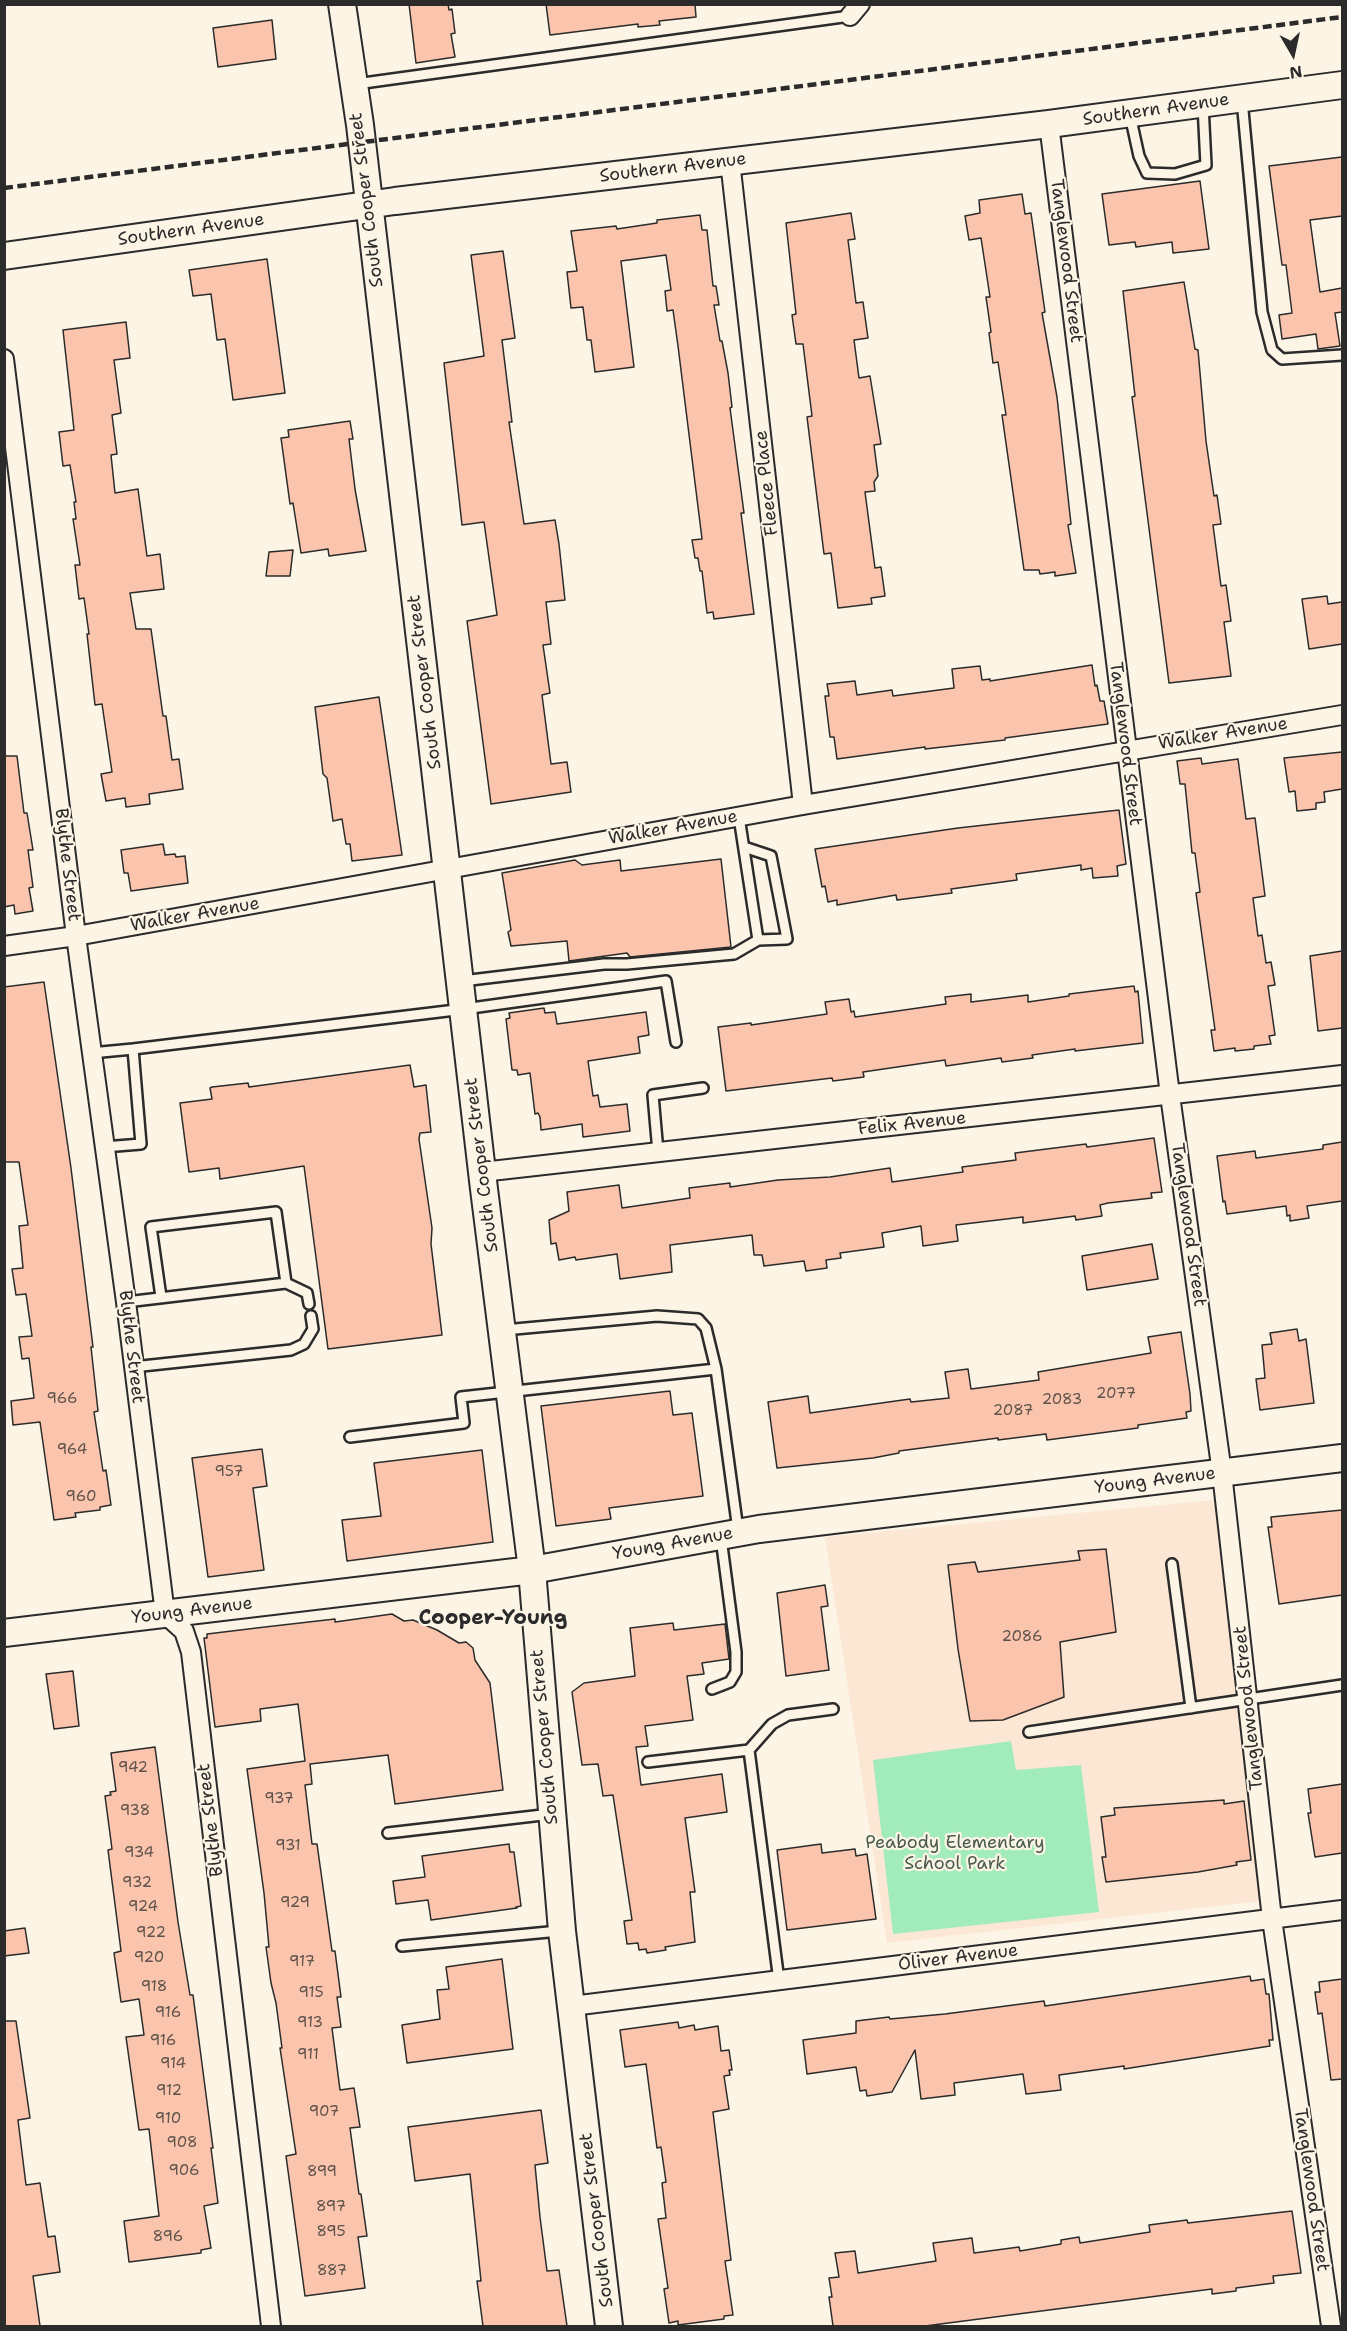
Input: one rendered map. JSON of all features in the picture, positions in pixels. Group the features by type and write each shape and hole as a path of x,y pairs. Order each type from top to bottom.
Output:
{"main road":[{"name":"South Cooper Street","path":"342,4 532,1570 562,1931 609,2326"},
{"name":"Southern Avenue","path":"4,256 367,205 1049,124 1342,85"},
{"name":"Young Avenue","path":"4,1633 532,1570 729,1534 1342,1458"}],"street":[{"name":"Tanglewood Street","path":"1049,124 1170,1095 1222,1473 1272,1919 1331,2326"},
{"name":"Fleece Place","path":"730,161 803,805"},
{"name":"Blythe Street","path":"4,359 91,1053 126,1302 165,1614 184,1631 192,1652 271,2326"},
{"name":"Walker Avenue","path":"4,946 76,936 803,805 1342,715"},
{"name":"Felix Avenue","path":"482,1172 1342,1075"},
{"name":"Oliver Avenue","path":"572,2006 1342,1910"}],"lane":[{"path":"353,85 855,10"},
{"path":"1242,98 1262,312 1272,350 1282,359 1342,355"},
{"path":"1130,113 1139,156 1147,173 1175,174 1206,165 1202,104"},
{"path":"739,817 758,940"},
{"path":"460,981 604,964 734,954 758,940 787,939 771,856 744,847"},
{"path":"91,1053 464,1009 666,981 676,1042"},
{"path":"104,1147 141,1144 133,1049"},
{"path":"658,1152 653,1095 703,1088"},
{"path":"161,1297 151,1227 276,1212 286,1282"},
{"path":"126,1302 286,1282 307,1293 309,1304"},
{"path":"133,1366 291,1350 304,1344 313,1329 311,1316"},
{"path":"502,1330 657,1316 698,1319 706,1328 716,1369 736,1652 736,1672 730,1682 712,1689"},
{"path":"350,1437 464,1423 461,1397 716,1369"},
{"path":"1172,1564 1191,1708"},
{"path":"1029,1732 1342,1685"},
{"path":"648,1762 749,1750 772,1724 788,1715 833,1709"},
{"path":"749,1750 779,1981"},
{"path":"388,1833 551,1814"},
{"path":"402,1946 562,1931"}],"shaded area":[{"path":"1215,1500 1261,1901 887,1943 825,1537"}],"green space":[{"name":"Peabody Elementary School Park","path":"1011,1741 1016,1770 1081,1765 1099,1912 893,1934 873,1760"}],"building":[{"path":"409,4 448,4 449,10 452,9 455,33 451,34 455,57 416,63"},
{"path":"546,4 695,4 696,17 659,21 660,25 638,27 638,24 550,35"},
{"path":"272,20 276,59 218,67 213,28"},
{"path":"1342,157 1342,216 1310,220 1320,292 1342,288 1342,312 1335,313 1340,346 1318,349 1316,334 1282,339 1279,315 1292,313 1286,265 1282,265 1269,166"},
{"path":"1200,181 1209,249 1173,253 1172,242 1136,247 1135,242 1109,245 1102,194"},
{"path":"1022,194 1025,214 1031,213 1045,312 1042,313 1057,397 1071,524 1068,525 1076,573 1055,576 1055,572 1040,574 1039,570 1024,570 1002,415 1006,415 998,362 993,363 989,333 991,332 986,297 990,297 981,238 969,240 965,216 980,213 979,200"},
{"path":"851,213 855,239 848,240 856,303 863,302 868,338 854,340 859,378 870,376 881,444 874,445 878,476 874,482 875,491 865,492 875,568 881,567 885,596 871,598 872,604 838,608 831,553 824,554 807,417 812,416 803,344 796,344 792,315 796,314 786,223"},
{"path":"700,215 702,230 707,230 713,286 716,286 719,305 714,305 728,373 732,407 730,408 744,513 741,513 754,614 714,619 713,612 707,613 702,571 700,571 698,558 695,558 692,540 702,539 673,310 667,311 665,291 671,290 666,255 621,261 634,367 595,372 591,340 587,340 583,307 571,308 567,272 577,271 571,231 616,226 617,229 657,223 657,220"},
{"path":"503,251 515,338 502,340 512,422 509,422 524,524 555,520 559,544 565,600 546,602 551,644 543,645 550,693 542,695 551,764 567,762 571,792 491,804 467,621 497,615 484,522 462,525 444,363 484,356 471,255"},
{"path":"267,259 285,393 233,400 225,339 217,340 211,294 193,296 189,270"},
{"path":"1184,282 1195,349 1198,350 1206,441 1214,496 1217,495 1221,524 1213,525 1221,586 1226,585 1231,621 1224,622 1231,676 1169,683 1132,397 1135,396 1123,291"},
{"path":"126,322 130,358 114,360 121,413 112,415 117,454 111,455 115,493 138,489 147,556 160,554 164,589 130,593 136,629 151,629 163,716 166,716 172,760 179,759 183,789 149,794 150,804 126,807 125,798 106,801 101,774 112,772 102,704 95,705 84,598 79,599 75,565 80,565 73,519 76,519 74,502 76,502 70,465 63,466 59,432 74,430 63,330"},
{"path":"350,421 353,439 349,439 355,489 366,551 329,556 328,549 301,553 293,503 290,504 281,438 289,437 288,430"},
{"path":"293,550 290,576 266,576 269,552"},
{"path":"1327,596 1328,604 1342,602 1342,644 1309,649 1302,599"},
{"path":"1092,665 1095,686 1097,685 1100,701 1104,701 1108,724 1005,738 1005,740 925,749 925,747 837,759 834,737 830,737 825,696 829,696 827,684 855,681 857,695 892,690 893,696 954,688 952,669 980,666 982,680 990,679 990,681"},
{"path":"379,697 402,855 352,861 350,844 346,844 342,819 333,821 327,778 323,774 315,707"},
{"path":"1342,752 1342,789 1324,792 1325,802 1316,803 1316,809 1297,811 1295,791 1289,792 1284,758"},
{"path":"4,756 17,756 24,813 27,813 33,850 28,850 33,887 29,888 33,911 15,914 14,905 4,907"},
{"path":"1201,758 1202,764 1238,759 1246,819 1255,818 1265,896 1253,898 1258,936 1262,935 1266,963 1271,962 1275,985 1268,986 1275,1035 1269,1036 1271,1044 1254,1046 1254,1049 1235,1051 1235,1048 1214,1051 1211,1030 1215,1030 1196,893 1200,892 1195,853 1192,853 1185,784 1180,784 1177,761"},
{"path":"1119,810 1126,864 1117,866 1118,876 1093,878 1092,868 1081,870 1081,865 1016,874 1017,880 951,889 952,893 897,900 896,895 837,905 837,900 828,902 825,886 822,887 815,849 958,828"},
{"path":"163,844 165,855 185,856 188,883 131,891 128,873 124,873 121,850"},
{"path":"721,859 731,947 630,957 627,953 569,961 567,941 511,946 508,932 511,930 502,873 575,860 582,865 620,860 621,871"},
{"path":"1342,951 1342,1028 1318,1031 1310,956"},
{"path":"44,982 71,1168 93,1347 91,1347 98,1411 94,1412 111,1505 100,1507 100,1510 75,1513 76,1517 54,1520 40,1422 13,1425 11,1401 34,1398 29,1358 22,1359 19,1337 32,1336 26,1294 16,1295 12,1269 23,1268 19,1226 28,1225 19,1162 4,1162 4,987"},
{"path":"1134,986 1135,992 1138,991 1143,1043 1075,1051 1075,1049 1002,1062 1001,1058 946,1066 945,1060 863,1072 864,1077 833,1081 832,1078 726,1091 718,1027 751,1023 751,1025 827,1014 825,1002 849,999 851,1012 854,1011 855,1017 946,1004 945,997 971,994 971,1002 1028,995 1028,1002"},
{"path":"544,1008 545,1013 555,1012 557,1024 646,1012 649,1035 638,1037 640,1053 588,1061 593,1096 598,1095 600,1107 627,1104 630,1131 583,1137 582,1124 541,1130 540,1117 538,1113 535,1114 530,1073 518,1075 517,1070 512,1070 506,1019 510,1018 509,1013"},
{"path":"410,1065 414,1087 426,1085 431,1132 420,1133 419,1139 432,1228 431,1244 442,1335 328,1349 304,1166 220,1179 219,1168 189,1172 180,1103 212,1099 210,1088 212,1087 248,1083 249,1087"},
{"path":"1154,1138 1162,1192 1151,1193 1152,1198 1100,1205 1102,1216 1076,1220 1075,1216 1023,1223 1023,1217 956,1225 958,1241 923,1246 921,1226 882,1233 884,1247 840,1253 841,1258 826,1260 827,1268 806,1271 804,1261 764,1266 762,1255 754,1255 752,1235 670,1245 672,1272 620,1279 617,1254 559,1260 556,1243 551,1244 549,1220 569,1211 567,1192 619,1185 622,1208 690,1198 689,1188 730,1183 730,1187 778,1180 830,1177 890,1168 892,1182 963,1172 962,1167 1016,1160 1015,1153"},
{"path":"1342,1142 1342,1201 1307,1206 1309,1218 1290,1221 1286,1206 1227,1214 1225,1201 1223,1202 1217,1156 1255,1151 1256,1158 1323,1149 1323,1145"},
{"path":"1152,1244 1158,1279 1087,1290 1082,1256"},
{"path":"1297,1329 1299,1341 1306,1339 1314,1403 1260,1410 1256,1379 1265,1378 1262,1345 1272,1344 1270,1333"},
{"path":"1181,1332 1190,1394 1191,1411 1186,1412 1187,1418 1138,1425 1138,1428 1047,1440 1046,1434 998,1440 998,1438 899,1451 899,1453 873,1458 777,1468 768,1402 808,1396 810,1413 910,1399 911,1402 949,1398 945,1372 968,1369 971,1389 1039,1380 1038,1372 1151,1353 1148,1337"},
{"path":"670,1391 673,1415 692,1413 703,1496 609,1508 611,1519 556,1526 541,1406"},
{"path":"262,1449 267,1486 253,1488 264,1570 208,1577 192,1458"},
{"path":"482,1450 493,1542 347,1561 342,1520 381,1516 374,1463"},
{"path":"1342,1510 1342,1595 1279,1604 1268,1527 1272,1527 1271,1517"},
{"path":"1106,1549 1116,1632 1060,1642 1064,1697 1003,1720 970,1721 958,1649 948,1565 975,1562 978,1572 1080,1560 1078,1551"},
{"path":"825,1585 828,1606 821,1607 829,1670 786,1676 777,1593"},
{"path":"392,1614 404,1621 413,1620 437,1630 459,1643 466,1642 473,1648 475,1660 490,1683 503,1790 395,1804 388,1755 310,1764 312,1784 305,1785 312,1844 317,1844 341,1997 337,1997 341,2027 332,2028 340,2090 354,2088 360,2127 350,2128 367,2236 358,2237 365,2288 305,2296 286,2156 296,2154 280,2048 282,2048 276,2003 266,1947 269,1947 264,1893 247,1769 305,1761 298,1704 260,1709 261,1721 215,1727 204,1638 207,1638 207,1634 335,1619 335,1622"},
{"path":"673,1623 674,1630 725,1624 729,1659 702,1663 704,1674 687,1676 693,1720 645,1726 648,1746 636,1747 641,1785 722,1774 727,1812 685,1818 695,1892 690,1892 695,1942 665,1947 666,1950 647,1953 646,1949 639,1950 638,1943 627,1944 624,1921 632,1920 613,1795 603,1796 598,1764 582,1765 572,1692 584,1683 635,1676 630,1628"},
{"path":"73,1671 79,1726 54,1729 46,1674"},
{"path":"155,1747 178,1922 190,1995 193,1995 218,2203 204,2206 211,2248 201,2250 201,2253 129,2262 124,2221 159,2216 149,2129 139,2130 126,2037 144,2035 139,1999 121,2002 114,1953 121,1951 108,1850 112,1849 105,1796 116,1791 111,1753"},
{"path":"1342,1784 1342,1853 1315,1857 1308,1813 1311,1813 1308,1789"},
{"path":"1224,1800 1224,1804 1244,1801 1251,1860 1198,1872 1106,1882 1102,1857 1106,1857 1101,1817 1115,1815 1114,1808"},
{"path":"509,1844 510,1852 514,1852 521,1906 431,1920 428,1900 396,1904 393,1881 425,1877 422,1856"},
{"path":"821,1844 822,1853 855,1849 856,1856 867,1854 876,1919 787,1930 777,1850"},
{"path":"25,1928 29,1953 4,1956 4,1931"},
{"path":"502,1959 513,2049 407,2063 402,2025 440,2019 437,1990 449,1989 446,1967"},
{"path":"1250,1976 1251,1981 1264,1979 1266,1994 1269,1994 1273,2040 1269,2040 1270,2046 1124,2069 1124,2066 1059,2075 1061,2090 1026,2094 1023,2074 954,2083 955,2095 921,2099 915,2050 892,2092 867,2096 866,2090 860,2091 856,2067 807,2074 803,2040 856,2033 856,2021 945,2014 1044,2001 1045,2006"},
{"path":"1342,1979 1342,2079 1331,2080 1322,2013 1318,2014 1315,1992 1320,1992 1319,1982"},
{"path":"4,2021 16,2021 30,2118 18,2120 26,2185 40,2183 48,2237 55,2236 60,2272 33,2276 40,2326 4,2326"},
{"path":"678,2022 679,2028 694,2025 695,2030 718,2026 721,2051 729,2050 732,2070 729,2070 730,2075 724,2076 729,2109 713,2112 731,2260 725,2261 733,2315 724,2316 724,2319 678,2325 678,2321 669,2323 664,2289 668,2288 658,2219 666,2218 662,2183 666,2182 661,2147 657,2148 646,2064 625,2067 620,2030"},
{"path":"541,2110 548,2163 535,2165 540,2217 547,2271 559,2270 567,2326 483,2326 477,2281 481,2281 470,2174 415,2181 408,2127"},
{"path":"1292,2211 1301,2273 1273,2276 1274,2283 1212,2294 1212,2289 925,2326 833,2326 829,2278 839,2277 835,2253 855,2251 858,2273 936,2261 933,2243 972,2238 974,2253 1019,2247 1020,2251 1061,2244 1061,2240 1079,2237 1080,2243 1150,2232 1149,2225 1187,2220 1188,2223"}],"railway":[{"path":"4,188 1342,17"}],"district":[{"name":"Cooper-Young","path":"493,1619"}]}
